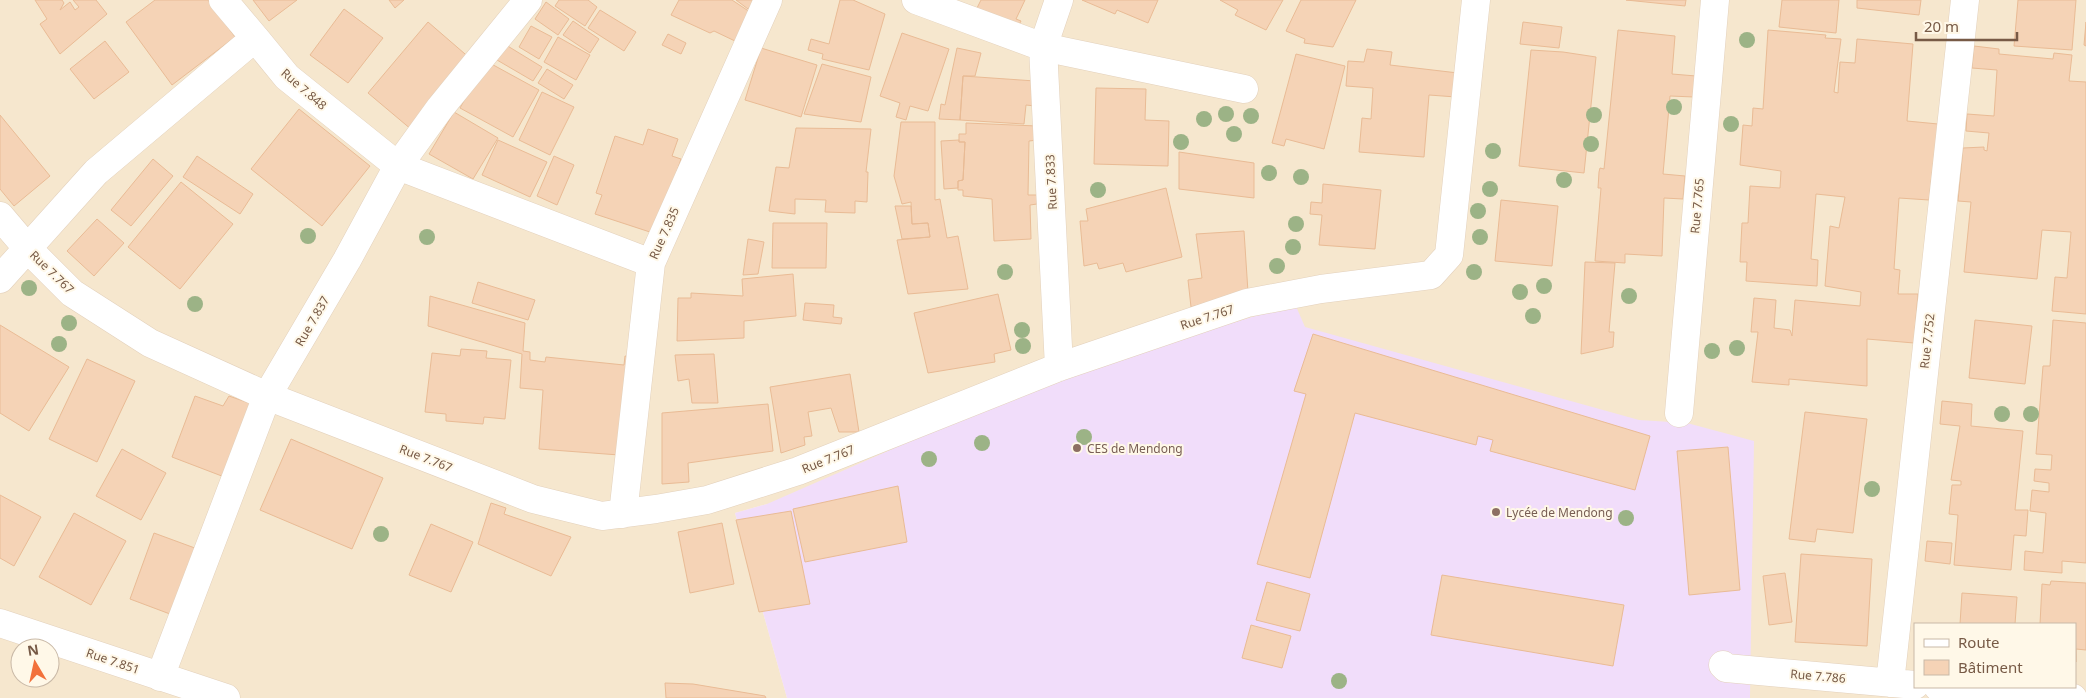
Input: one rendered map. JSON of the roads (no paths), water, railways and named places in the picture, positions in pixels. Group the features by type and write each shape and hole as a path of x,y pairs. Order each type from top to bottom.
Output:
{"street":[{"name":"Rue 7.848","path":"223,0 287,77 398,166 650,263"},
{"name":"Rue 7.837","path":"160,677 267,396 347,260 398,166 440,108 528,0"},
{"name":"Rue 7.835","path":"623,514 650,263 768,0"},
{"path":"916,0 1043,47 1244,89"},
{"name":"Rue 7.833","path":"1059,0 1043,47 1059,366"},
{"name":"Rue 7.767","path":"0,216 28,249 72,293 150,343 267,396 534,499 602,516 623,514 707,500 798,471 1059,366 1247,303 1321,289 1431,275 1450,255 1476,0"},
{"name":"Rue 7.765","path":"1679,412 1716,0"},
{"name":"Rue 7.752","path":"1902,684 1965,0"},
{"path":"0,279 96,172 255,38"},
{"name":"Rue 7.851","path":"0,623 226,698"},
{"name":"Rue 7.786","path":"1723,665 1726,668 1902,684"},
{"path":"1950,688 2073,698"}],"place":[{"name":"CES de Mendong","path":"1077,448"},
{"name":"Lycée de Mendong","path":"1496,512"}]}
